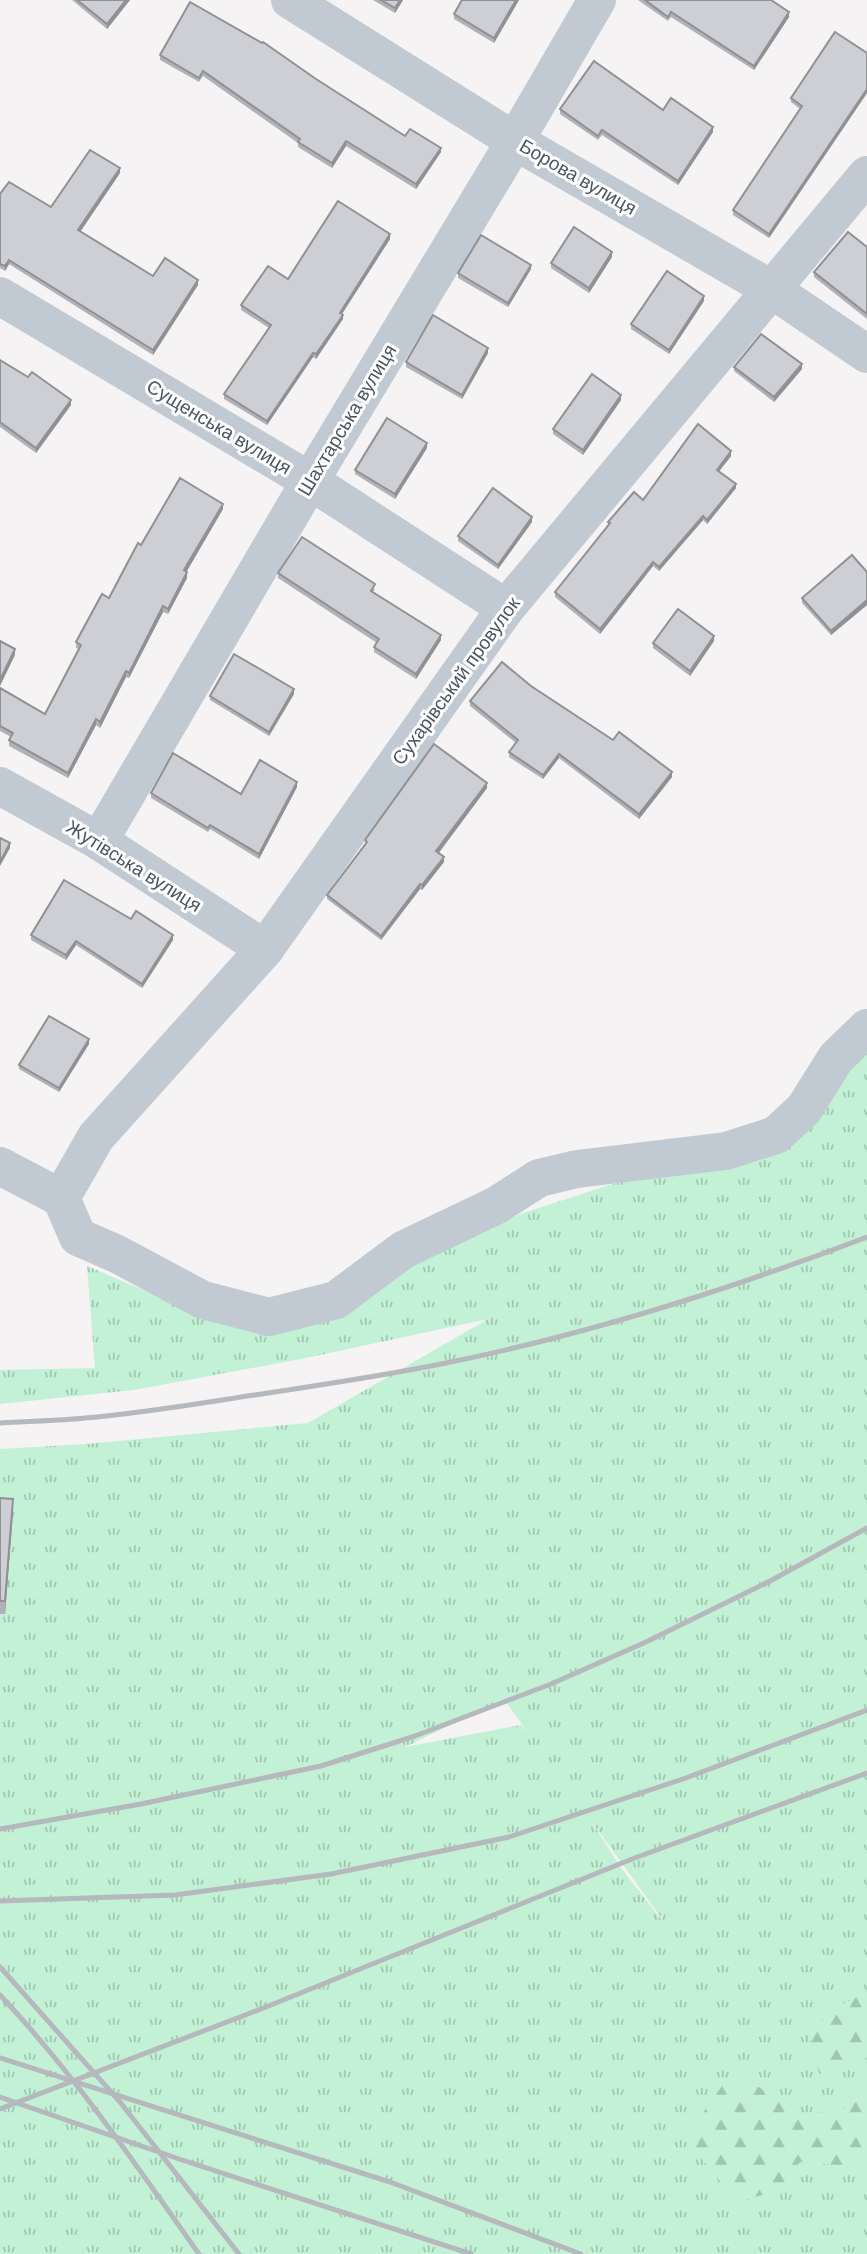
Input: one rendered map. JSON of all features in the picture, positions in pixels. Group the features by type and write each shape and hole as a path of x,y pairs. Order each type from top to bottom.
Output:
{"street":[{"name":"Борова вулиця","path":"290,0 515,141 771,289 867,354"},
{"name":"Шахтарська вулиця","path":"99,841 597,0"},
{"name":"Сухарівський провулок","path":"61,1198 96,1137 265,949 506,607 867,175"},
{"name":"Сущенська вулиця","path":"0,296 310,481 506,607"},
{"name":"Жутівська вулиця","path":"0,786 99,841 265,949"},
{"path":"0,1166 61,1198 78,1237 117,1254 203,1300 269,1317 337,1300 403,1250 497,1205 539,1178 577,1169 726,1151 776,1135 804,1109 836,1058 867,1028"}],"green space":[{"path":"867,1040 867,2254 0,2254 0,1449 86,1444 308,1423 488,1319 306,1358 134,1390 0,1404 0,1370 95,1368 87,1266 207,1317 298,1321 520,1214 708,1153 768,1138","holes":["504,1699 528,1733 521,1725 405,1747","590,1819 662,1919 621,1868"]},
{"path":"867,1992 867,2057 859,2064 819,2074 808,2032 844,2003"},
{"path":"867,2063 867,2176 849,2166 800,2162 780,2190 737,2202 685,2138 727,2079 752,2083 805,2115 847,2107"}],"building":[{"path":"77,0 126,0 107,24"},
{"path":"381,0 400,0 395,8"},
{"path":"462,0 516,0 494,38 454,14"},
{"path":"645,0 771,0 789,12 754,66 671,12 668,17"},
{"path":"190,2 263,42 405,136 410,129 441,148 416,184 346,141 332,163 298,142 300,139 203,71 199,78 160,55"},
{"path":"835,32 867,53 867,89 769,234 733,210 802,106 791,98"},
{"path":"594,61 663,110 671,98 713,127 678,181 602,130 598,136 560,109"},
{"path":"90,150 120,168 78,230 153,276 165,258 198,280 153,350 9,260 5,266 0,264 0,194 9,182 51,207"},
{"path":"338,201 390,234 340,313 343,315 316,354 313,353 267,421 224,394 271,325 241,305 268,266 288,279"},
{"path":"574,227 612,252 589,288 551,263"},
{"path":"848,232 867,247 867,314 814,272"},
{"path":"481,235 531,265 508,303 458,273"},
{"path":"667,271 704,296 669,350 631,324"},
{"path":"433,315 488,348 462,395 406,362"},
{"path":"761,334 802,364 774,397 734,367"},
{"path":"0,360 28,377 32,372 71,400 36,448 0,422"},
{"path":"592,374 621,395 583,450 553,429"},
{"path":"387,418 427,443 395,494 355,470"},
{"path":"698,424 731,451 717,470 736,484 707,520 703,516 659,567 653,562 600,629 555,592 634,492 643,500"},
{"path":"180,478 223,504 184,570 187,572 168,609 163,606 129,673 126,671 100,722 96,719 68,773 9,740 13,733 0,726 0,688 45,714 81,645 76,642 102,594 109,598 138,543 141,545"},
{"path":"493,488 532,517 498,565 458,536"},
{"path":"302,537 375,584 371,591 441,635 416,674 374,647 379,639 278,573"},
{"path":"852,555 867,572 867,600 831,631 802,598"},
{"path":"678,609 714,636 690,671 653,643"},
{"path":"0,641 15,649 0,680"},
{"path":"234,654 294,689 269,732 210,696"},
{"path":"502,662 531,686 613,740 619,732 672,772 639,814 559,754 543,775 509,752 518,740 470,701"},
{"path":"434,744 487,783 436,851 444,857 381,936 327,895"},
{"path":"173,753 241,794 260,760 297,782 259,854 210,825 208,828 151,793"},
{"path":"0,838 10,843 0,862"},
{"path":"64,880 131,919 136,911 173,935 142,984 76,941 66,955 31,935"},
{"path":"49,1016 89,1039 59,1088 19,1065"},
{"path":"0,1498 13,1499 5,1601 0,1601"}],"railway":[{"path":"0,1423 74,1419 154,1410 446,1363 659,1309 764,1275 867,1237"},
{"path":"0,1829 141,1804 321,1766 415,1736 551,1684 646,1642 772,1580 867,1528"},
{"path":"0,1901 175,1895 331,1874 509,1837 683,1779 867,1710"},
{"path":"0,2109 266,2007 632,1859 867,1773"},
{"path":"0,1967 120,2102 239,2254"},
{"path":"0,1995 28,2025 79,2089 199,2254"},
{"path":"0,2058 390,2182 581,2254"},
{"path":"0,2097 179,2159 471,2254"}]}
